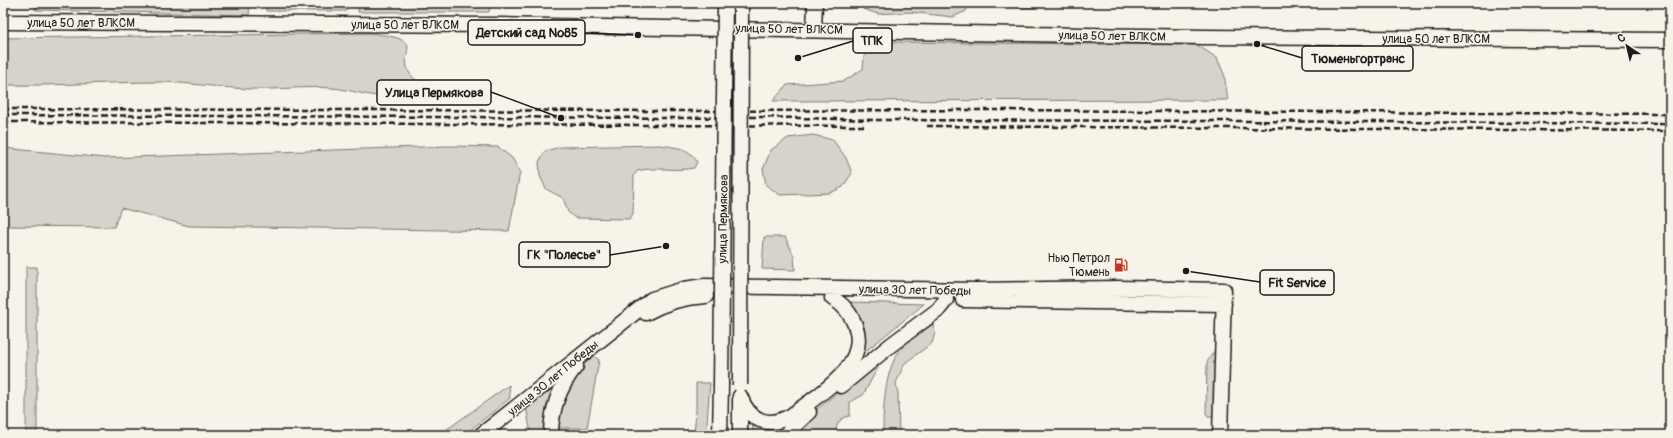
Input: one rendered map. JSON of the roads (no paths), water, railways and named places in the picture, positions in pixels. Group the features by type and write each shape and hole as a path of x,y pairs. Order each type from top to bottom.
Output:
{"street":[{"name":"улица Пермякова","path":"720,431 725,3"},
{"name":"улица Пермякова","path":"740,435 741,3"},
{"path":"814,30 815,3"},
{"name":"улица 50 лет ВЛКСМ","path":"3,22 495,25 1209,37 1670,40"},
{"name":"улица 30 лет Победы","path":"481,435 652,299 684,289 704,286 1224,304"},
{"name":"улица 30 лет Победы","path":"606,336 654,308 686,298 705,296 832,298 1119,288 1224,290 1220,435"},
{"path":"740,390 743,404 751,414 764,422 783,420 792,415 839,379 946,295"},
{"path":"785,435 814,408 892,344 938,310 946,295"},
{"path":"832,298 846,307 858,331 858,345 854,358 839,379"},
{"path":"551,435 553,412 560,391 572,370 594,345"}],"railway":[{"path":"3,109 677,111 990,110 1670,114"},
{"path":"3,115 677,118 760,117 877,120 1670,124"},
{"path":"3,122 867,126"},
{"path":"927,126 1670,131"}],"place":[{"name":"Детский сад №85","path":"638,35"},
{"name":"Тюменьгортранс","path":"1257,44"},
{"name":"ТПК","path":"798,58"},
{"name":"Улица Пермякова","path":"561,118"},
{"name":"ГК \"Полесье\"","path":"666,246"},
{"name":"Нью Петрол Тюмень","path":"1121,265"},
{"name":"Fit Service","path":"1186,271"}]}
